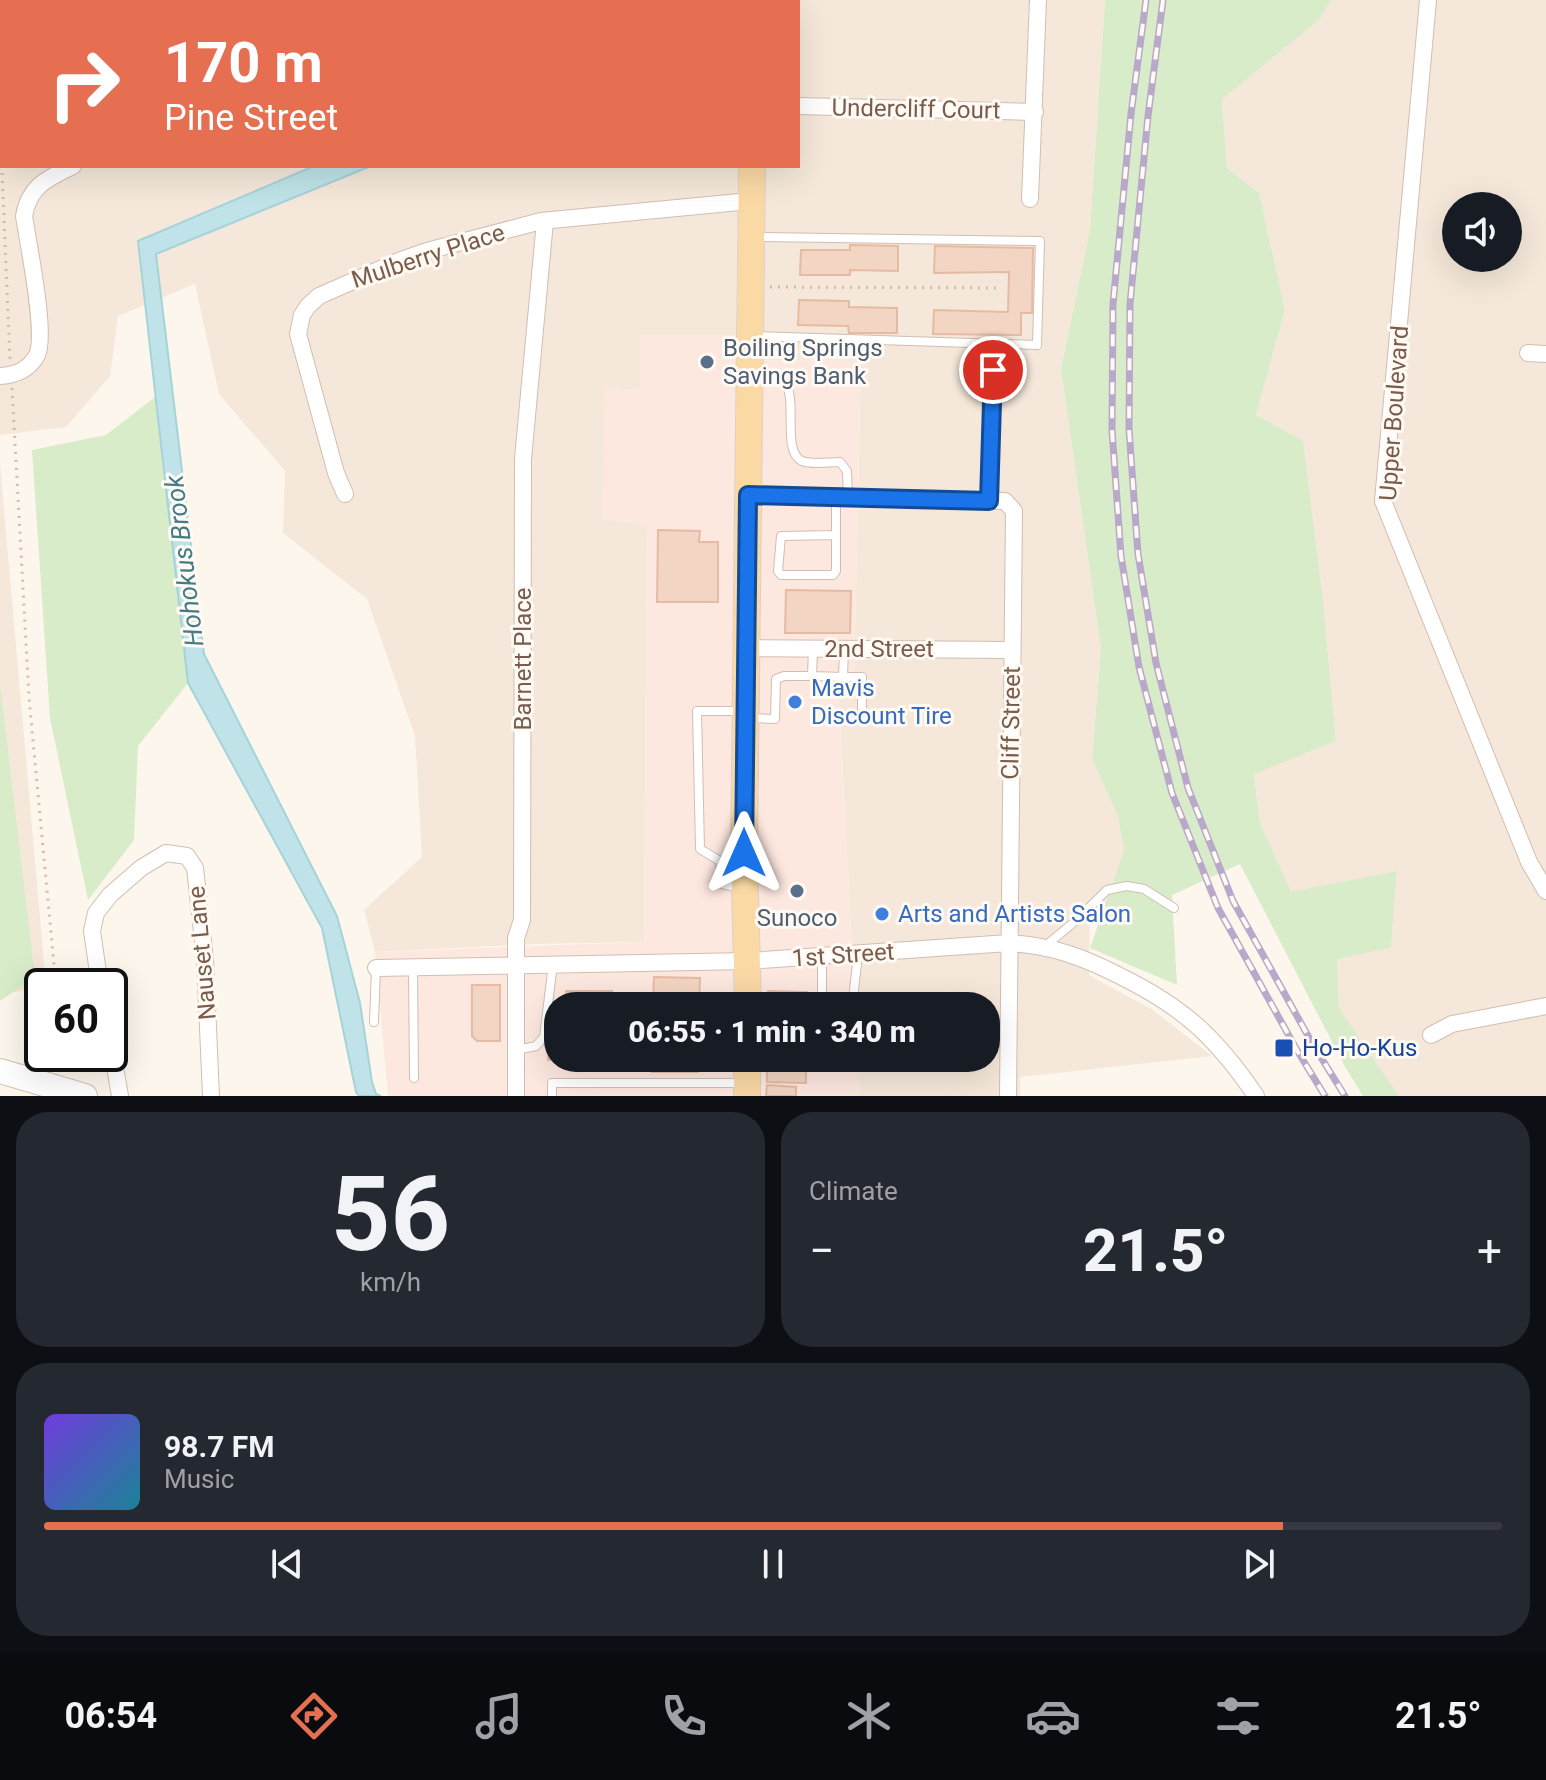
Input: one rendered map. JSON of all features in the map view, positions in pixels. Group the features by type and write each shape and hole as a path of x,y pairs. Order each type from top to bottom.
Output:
{"main road":[{"path":"748,992 745,648 752,168"}],"street":[{"path":"1030,199 1038,0"},
{"name":"Upper Boulevard","path":"1428,0 1383,501 1529,862 1545,887"},
{"name":"Undercliff Court","path":"800,106 1035,112"},
{"path":"5,375 30,365 40,344 24,216 26,203 41,182 69,168"},
{"name":"Mulberry Place","path":"345,494 336,473 300,343 299,328 308,306 331,290 401,260 481,236 545,221 750,201"},
{"name":"Barnett Place","path":"516,1096 516,938 522,920 523,459 545,221"},
{"path":"1528,353 1546,354"},
{"path":"748,495 989,501 993,370"},
{"name":"Cliff Street","path":"989,501 1005,501 1014,511 1008,1096"},
{"name":"2nd Street","path":"745,648 1012,650"},
{"name":"Nauset Lane","path":"97,968 92,931 96,913 110,895 141,868 166,853 187,856 195,868 205,959 211,1096"},
{"name":"1st Street","path":"376,968 748,961 1009,943 1044,947 1080,957 1162,997 1212,1039 1256,1096"},
{"path":"1431,1035 1452,1024 1546,1006"},
{"path":"0,1071 85,1096"},
{"path":"116,1072 120,1096"}],"lane":[{"path":"750,237 1040,241 1037,345 750,336"},
{"path":"749,380 786,384 791,394 791,444 794,455 804,462 840,462 847,471 835,535 836,571 833,575 781,575 778,571 781,536 835,535"},
{"path":"812,676 813,649"},
{"path":"843,677 844,649"},
{"path":"745,889 722,884 720,861 700,849 697,711 775,719 776,679 784,676 862,677 862,716"},
{"path":"1044,947 1107,890 1127,886 1144,889 1174,908"},
{"path":"854,992 858,955"},
{"path":"822,957 822,992"},
{"path":"516,1050 536,1046 544,1037 553,964"},
{"path":"413,967 414,1078"},
{"path":"374,1022 376,968"},
{"path":"552,1096 552,1083 747,1079"}],"path":[{"path":"1,168 5,375 29,698 54,968"},
{"path":"751,287 1002,288"}],"shaded area":[{"path":"800,0 1105,0 1090,229 1061,369 1101,649 1092,759 1118,816 1139,913 1090,916 1089,975 1153,1010 1212,1056 1020,1077 1020,1096 860,1096 859,1072 1000,1072 1000,992 854,992 838,681 854,679 861,361 760,360 763,223 737,223 736,335 640,335 640,390 606,388 647,526 644,942 375,952 364,910 422,857 415,736 367,599 283,533 285,471 219,394 195,284 118,316 110,376 66,427 0,435 0,168 800,168"},
{"path":"1331,0 1546,0 1546,1096 1399,1096 1339,1008 1337,958 1391,948 1397,872 1291,893 1260,823 1254,773 1336,741 1323,601 1256,415 1285,310 1259,193 1227,168 1222,98 1319,20"},
{"path":"640,335 736,335 736,360 861,361 854,679 838,681 854,992 544,992 544,1072 859,1072 860,1096 388,1096 375,952 644,942 647,526 602,519 605,388 640,390"},
{"path":"0,464 44,968 24,968 24,990 0,995"}],"green space":[{"path":"1105,0 1331,0 1319,20 1222,99 1227,168 1259,193 1285,310 1256,415 1303,441 1336,741 1254,774 1260,823 1291,892 1397,871 1391,948 1337,959 1339,1008 1399,1096 1363,1096 1240,864 1172,895 1177,985 1090,948 1124,851 1118,816 1092,759 1101,649 1061,369 1090,229"},
{"path":"155,397 188,683 138,746 134,840 88,900 50,718 32,450 106,435"},
{"path":"0,684 34,968 24,968 24,985 0,1001"}],"water":[{"name":"Hohokus Brook","path":"309,168 366,168 156,254 204,654 337,916 360,1003 372,1082 376,1094 381,1096 359,1096 356,1092 322,928 188,683 138,241"}],"building":[{"path":"850,245 898,246 898,271 850,270 850,275 800,275 801,250 850,250"},
{"path":"935,246 1033,248 1032,313 1021,313 1021,335 933,334 934,310 1008,312 1009,272 934,273"},
{"path":"799,300 849,301 849,307 897,308 897,333 849,333 848,326 798,325"},
{"path":"658,530 700,531 699,542 718,542 718,602 657,602"},
{"path":"786,590 851,591 850,633 785,633"},
{"path":"654,977 700,978 700,992 653,992"},
{"path":"472,985 500,985 500,1041 477,1041 472,1036"},
{"path":"566,991 612,991 612,992"},
{"path":"767,1072 806,1072 806,1083 767,1082"},
{"path":"767,1085 796,1087 796,1096 766,1096"}],"railway":[{"path":"1146,0 1131,114 1113,304 1112,430 1121,556 1139,667 1172,793 1218,908 1325,1096"},
{"path":"1163,0 1130,304 1129,429 1138,554 1156,663 1188,788 1233,901 1345,1096"}],"place":[{"name":"Boiling Springs Savings Bank","path":"707,362"},
{"name":"Mavis Discount Tire","path":"795,702"},
{"name":"Sunoco","path":"797,891"},
{"name":"Arts and Artists Salon","path":"882,914"},
{"name":"Ho-Ho-Kus","path":"1284,1048"}],"route":[{"path":"744,853 748,495 989,501 993,370"}]}
